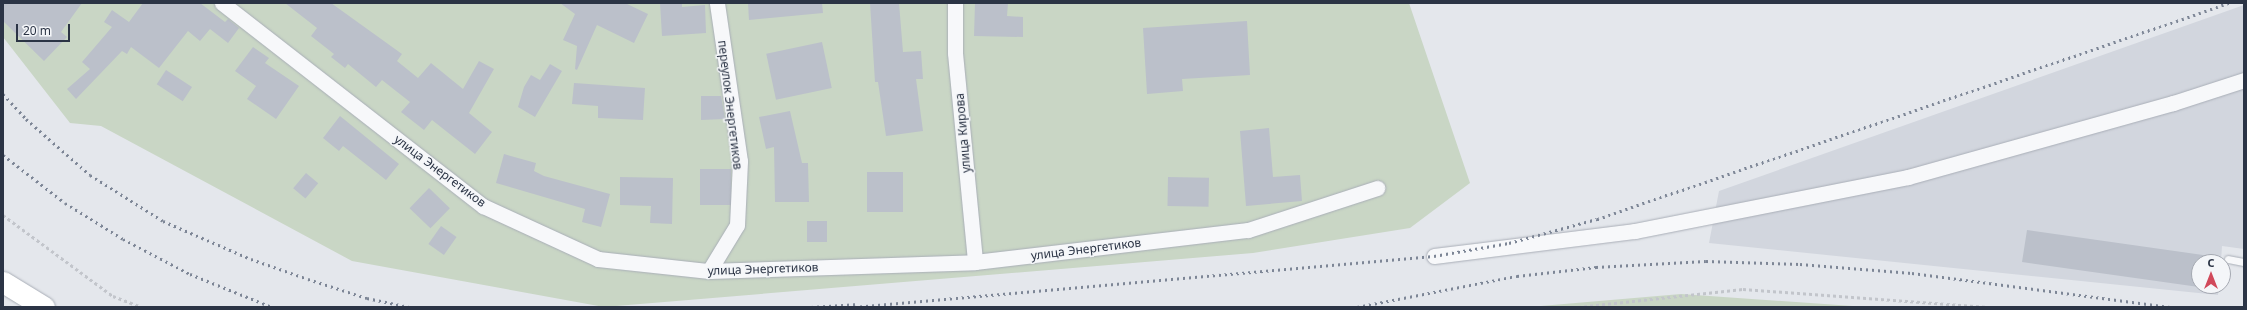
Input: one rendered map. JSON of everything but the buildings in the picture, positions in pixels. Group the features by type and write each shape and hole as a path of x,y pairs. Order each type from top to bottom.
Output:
{"main road":[{"path":"3,282 44,307"}],"street":[{"name":"улица Энергетиков","path":"222,3 483,206 598,258 709,271 975,262 1248,230 1378,188"},
{"name":"переулок Энергетиков","path":"709,271 736,225 740,161 717,3"},
{"name":"улица Кирова","path":"955,3 955,53 975,262"},
{"path":"1434,256 1635,231 1908,176 2166,105 2244,80"}],"lane":[{"path":"2231,260 2244,262"}],"path":[{"path":"3,215 113,296 141,307"},
{"path":"1578,307 1743,289 1991,307"}],"shaded area":[{"path":"2244,5 2244,249 2222,246 2222,254 2191,254 2191,292 1709,243 1719,191"}],"green space":[{"path":"3,3 1409,3 1470,183 1410,228 1253,253 604,307 352,261 101,126 70,123 3,37"},
{"path":"1681,294 1867,307 1529,307"}],"railway":[{"path":"854,307 1434,256 1509,243 1597,219 2229,3"},
{"path":"3,94 26,119 90,175 163,221 251,259 308,279 367,298 409,307"},
{"path":"3,155 65,203 123,239 190,274 272,307"},
{"path":"1357,307 1517,276 1596,267 1706,261 1800,264 1912,273 2172,307"},
{"path":"811,307 859,304"}]}
